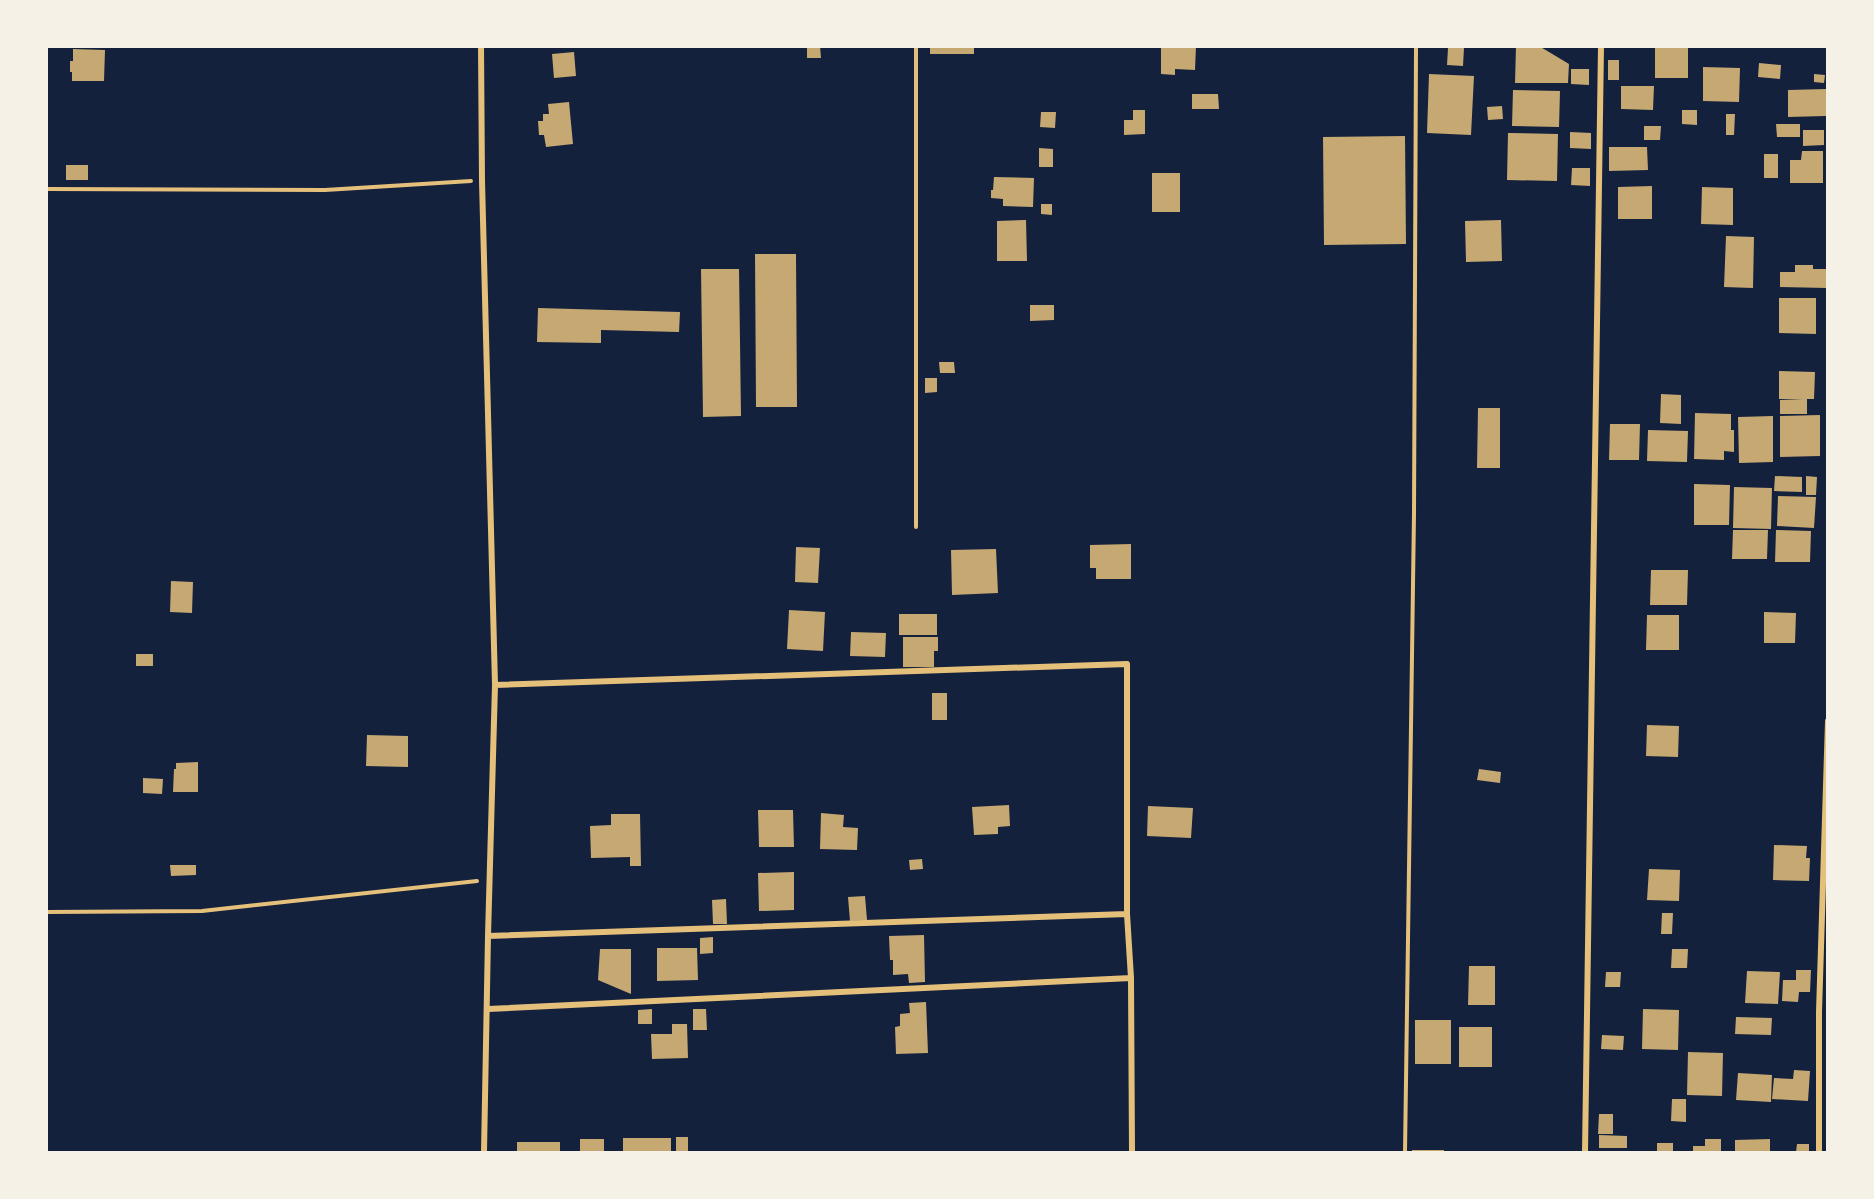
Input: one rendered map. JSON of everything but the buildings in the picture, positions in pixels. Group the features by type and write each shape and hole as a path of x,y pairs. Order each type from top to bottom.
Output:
{"street":[{"path":"481,46 482,180 495,685 484,1152"},
{"path":"1585,1152 1601,46"},
{"path":"495,685 1127,664 1127,914 1131,978 1132,1152"},
{"path":"1819,1152 1818,1012 1827,721"},
{"path":"488,936 1127,914"},
{"path":"488,1009 1131,978"}],"path":[{"path":"916,46 916,527"},
{"path":"1405,1152 1414,514 1416,46"},
{"path":"46,189 326,190 482,180"},
{"path":"46,912 202,911 490,880"}]}
